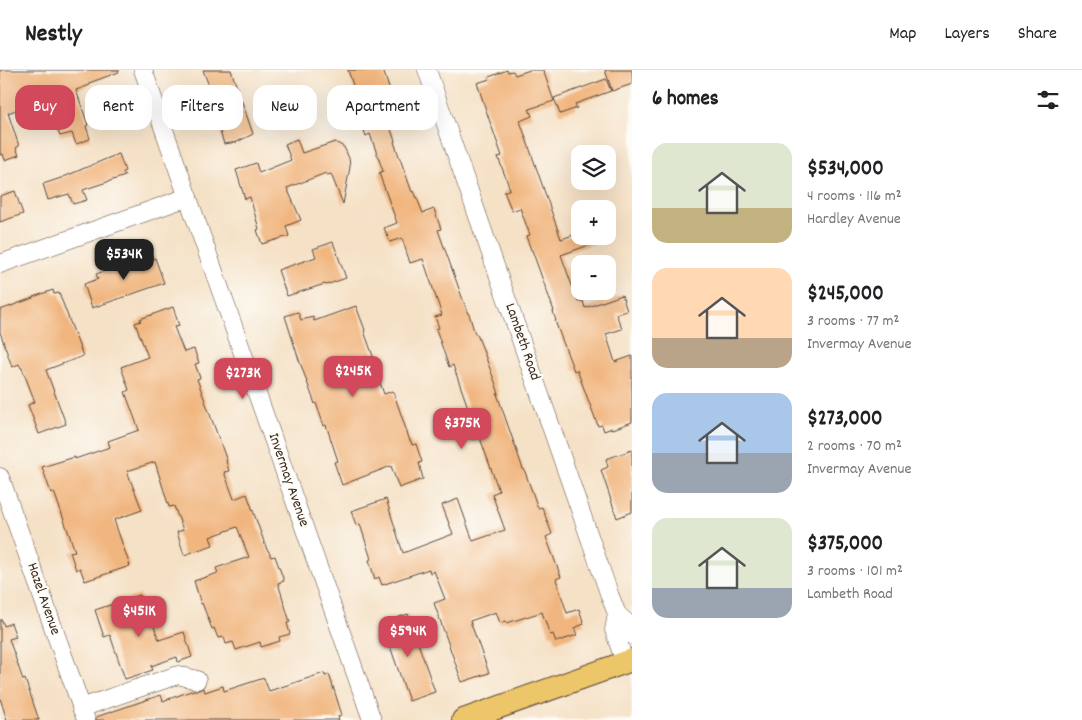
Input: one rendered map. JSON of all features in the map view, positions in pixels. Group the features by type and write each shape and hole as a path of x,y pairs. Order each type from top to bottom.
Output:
{"main road":[{"path":"463,720 628,662"}],"street":[{"name":"Invermay Avenue","path":"143,70 372,720"},
{"name":"Lambeth Road","path":"427,70 617,614 628,624 632,635"},
{"path":"0,264 188,197"},
{"name":"Hazel Avenue","path":"0,477 84,714"},
{"name":"Lambeth Road","path":"617,614 614,630 628,662"},
{"path":"84,714 133,690 178,675 197,680"}],"building":[{"path":"0,70 119,70 119,72 76,90 85,116 85,130 87,130 90,139 76,144 72,133 60,136 58,130 75,130 75,85 15,85 15,110 8,113 19,146 16,148 19,155 5,160 3,154 0,155"},
{"path":"203,70 231,70 236,85 209,85"},
{"path":"348,70 383,70 388,85 353,85"},
{"path":"507,70 508,72 513,71 515,75 530,70 543,70 554,101 529,109 532,116 520,121 561,239 571,236 571,245 589,245 561,255 571,283 571,300 583,301 585,308 608,300 616,300 616,297 622,295 627,311 616,314 622,329 606,334 615,362 632,356 632,422 604,431 602,425 598,426 577,370 574,371 526,236 530,235 520,208 512,211 504,192 510,189 498,157 502,156 477,83 490,79 489,77"},
{"path":"605,70 632,70 632,84 612,91"},
{"path":"606,79 611,91 575,104 577,108 560,114 554,98"},
{"path":"243,105 253,134 237,142 224,144 220,130 243,130"},
{"path":"364,130 391,130 412,192 414,191 423,213 434,209 441,229 438,230 475,334 477,334 495,382 499,394 497,394 523,469 538,508 542,507 552,534 546,537 561,577 556,579 567,613 579,609 584,624 574,628 577,635 556,642 553,634 550,635 542,612 507,623 506,621 500,623 496,612 470,621 489,673 462,682 434,603 445,599 434,571 430,573 429,569 382,585 379,577 375,579 360,524 356,525 351,511 386,499 403,553 453,534 442,505 458,499 473,541 505,530 492,494 499,491 480,438 472,440 467,426 471,425 469,420 471,420 471,416 453,365 449,367 436,329 439,328 435,317 442,315 423,259 410,263 402,238 390,242 384,228 397,223 379,173 383,171 370,134 366,136"},
{"path":"297,139 302,153 335,142 344,147 349,158 350,167 343,204 331,174 327,175 326,173 287,188 301,220 286,226 289,236 262,244 250,197 245,199 236,170 256,163 259,173 291,160 285,144"},
{"path":"118,154 125,171 123,172 125,176 83,190 87,200 73,204 69,194 48,200 43,184"},
{"path":"15,191 23,214 0,222 0,196"},
{"path":"333,242 346,278 287,296 278,270 316,257 313,249"},
{"path":"152,255 153,259 155,258 164,283 92,308 84,284 98,279 96,274"},
{"path":"53,290 54,294 59,293 83,356 46,370 66,424 39,434 28,405 35,402 22,368 19,364 12,367 0,332 0,310"},
{"path":"356,306 384,394 393,391 410,441 412,445 416,444 422,462 419,463 423,479 399,488 391,466 342,485 334,462 338,461 326,425 324,426 315,404 285,316 298,312 301,320 313,317 314,321"},
{"path":"173,307 179,326 174,327 184,352 194,349 199,363 195,364 200,378 197,379 227,461 229,471 224,472 234,499 247,494 267,550 271,557 275,556 284,581 278,583 290,622 287,623 290,634 279,637 280,641 261,647 260,642 236,650 233,642 226,644 224,637 218,638 201,604 194,581 218,573 216,568 249,557 237,527 210,537 213,545 184,555 177,532 183,530 174,506 169,507 155,462 127,471 142,510 114,520 130,566 85,581 80,568 76,570 70,552 75,551 54,492 51,493 42,467 75,457 75,459 110,447 108,441 139,430 125,392 129,390 121,367 148,357 135,323 141,321 140,319"},
{"path":"632,450 632,512 617,518 601,470 608,467 606,459"},
{"path":"140,595 159,640 184,632 192,657 178,662 177,657 151,666 153,670 125,679 110,635 104,637 95,610"},
{"path":"408,614 435,692 409,701 382,623"},
{"path":"0,620 2,620 4,626 11,623 16,637 9,639 39,720 7,720 0,698"},
{"path":"324,673 325,676 329,674 342,715 338,716 339,720 96,720 96,717 161,695 163,701 203,688 205,692 223,686 224,691 264,678 269,691"}]}
